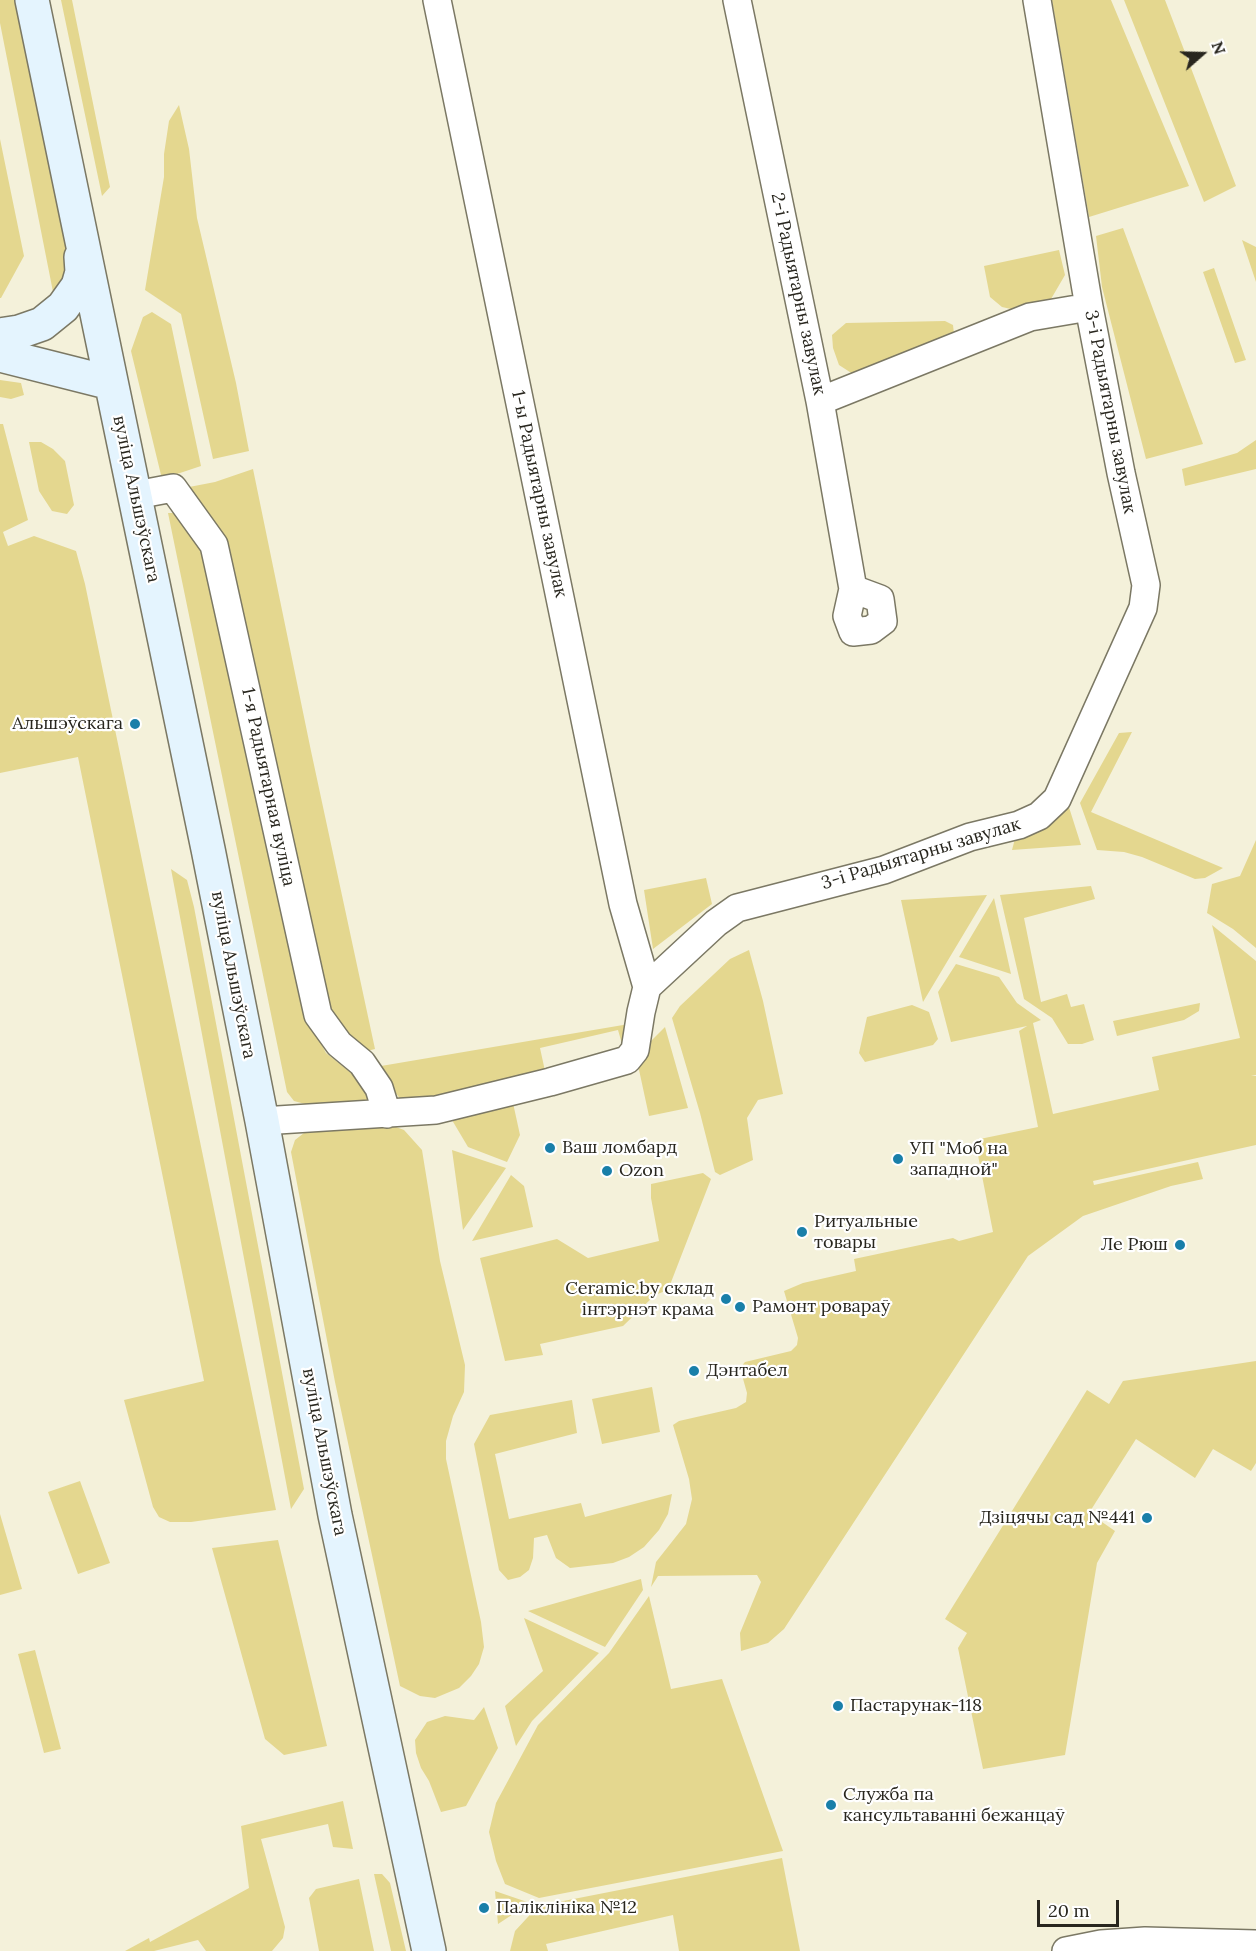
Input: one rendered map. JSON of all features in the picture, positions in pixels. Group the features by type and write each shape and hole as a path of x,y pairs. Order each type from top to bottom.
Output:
{"main road":[{"name":"вуліца Альшэўскага","path":"32,0 262,1121 335,1515 429,1951"},
{"path":"0,335 20,332 42,324 72,297 82,272 80,231"},
{"path":"0,355 111,383"}],"street":[{"name":"1-ы Радыятарны завулак","path":"437,0 623,904 647,987"},
{"name":"2-і Радыятарны завулак","path":"737,0 820,401 853,589"},
{"name":"3-і Радыятарны завулак","path":"647,987 716,923 737,908 884,870 970,837 1019,825 1039,816 1056,799 1143,608 1146,585 1121,473 1089,307 1037,0"},
{"path":"820,401 1030,317 1089,307"},
{"name":"1-я Радыятарная вуліца","path":"135,495 173,488 214,545 318,1015 339,1044 362,1063 379,1089 387,1114"},
{"path":"262,1121 436,1110 627,1060 635,1050 647,987"},
{"path":"1066,1951 1101,1944 1145,1941 1256,1944"}],"shaded area":[{"path":"0,0 16,0 72,277 55,302 0,23"},
{"path":"61,0 72,0 110,187 102,196"},
{"path":"1052,0 1111,0 1189,186 1089,217"},
{"path":"1124,0 1165,0 1236,186 1204,202"},
{"path":"179,105 189,149 197,218 236,383 249,451 213,459 181,314 145,290 164,177 164,154 169,121"},
{"path":"0,139 24,256 1,298 0,298"},
{"path":"1123,228 1203,444 1146,459 1102,287 1096,236"},
{"path":"1242,240 1256,247 1256,282"},
{"path":"1059,250 1065,275 1051,299 1036,305 1011,309 1002,307 990,297 984,266"},
{"path":"1214,268 1246,360 1235,363 1203,272"},
{"path":"152,312 171,324 201,466 174,475 161,475 131,351 143,317"},
{"path":"945,321 953,325 954,334 856,376 839,365 833,348 832,335 846,323"},
{"path":"0,380 21,383 24,395 11,399 0,397"},
{"path":"0,424 3,424 28,520 3,532 8,546 34,536 76,551 85,584 276,1510 191,1522 170,1522 159,1517 153,1507 124,1400 204,1381 78,757 0,773"},
{"path":"1256,440 1256,469 1185,486 1182,469 1237,453"},
{"path":"29,442 41,442 53,449 65,461 74,505 67,514 52,511 39,491"},
{"path":"253,469 375,1049 359,1053 329,1019 225,541 184,488 215,482"},
{"path":"168,513 178,513 207,555 310,1022 326,1053 360,1080 369,1091 368,1102 305,1104 294,1101 287,1092"},
{"path":"1132,732 1091,812 1223,868 1205,878 1195,879 1142,857 1124,852 1097,850 1080,803 1119,733"},
{"path":"1067,801 1081,845 1012,850 1016,835"},
{"path":"1256,840 1256,948 1233,929 1207,913 1212,884 1240,876"},
{"path":"171,869 187,880 194,907 304,1489 291,1509"},
{"path":"706,878 712,904 653,949 644,890"},
{"path":"1091,886 1095,899 1024,918 1041,1002 1067,994 1071,1007 1084,1004 1094,1040 1082,1044 1068,1044 1052,1018 1024,999 1000,895"},
{"path":"987,895 923,1002 901,900"},
{"path":"994,898 1011,974 959,957"},
{"path":"1212,925 1256,961 1256,1075 1251,1075 1256,1076 1256,1145 1093,1181 1094,1185 1198,1162 1203,1179 1171,1186 1083,1216 1028,1256 784,1629 768,1643 741,1651 740,1633 761,1582 757,1575 658,1576 651,1587 656,1562 686,1524 692,1499 689,1479 673,1425 679,1421 736,1408 746,1402 747,1393 740,1368 745,1362 791,1351 797,1345 798,1338 784,1291 803,1283 856,1271 854,1259 953,1238 959,1241 993,1232 975,1140 1038,1127 1019,1031 1027,1026 951,1042 938,992 956,964 999,977 1017,1003 1041,1020 1033,1023 1053,1114 1159,1090 1152,1057 1240,1038"},
{"path":"749,950 763,1001 783,1094 758,1100 747,1118 753,1160 720,1175 715,1172 672,1018 680,1006 730,959"},
{"path":"1200,1003 1199,1011 1184,1020 1117,1036 1113,1021"},
{"path":"912,1005 929,1012 938,1039 933,1045 865,1062 859,1053 867,1017"},
{"path":"629,1024 624,1051 618,1030 540,1048 545,1071 541,1077 412,1101 401,1100 381,1066"},
{"path":"665,1027 688,1108 649,1116 636,1056"},
{"path":"513,1103 520,1135 507,1162 468,1147 449,1115"},
{"path":"388,1124 404,1130 422,1150 440,1261 465,1365 464,1392 453,1416 446,1441 446,1459 481,1622 484,1647 479,1664 471,1676 459,1688 435,1698 420,1696 400,1686 335,1382 291,1152 295,1140 304,1133 316,1129"},
{"path":"452,1150 506,1168 463,1230"},
{"path":"703,1173 711,1179 668,1290 655,1295 623,1326 540,1344 543,1355 505,1361 480,1258 557,1239 588,1258 659,1241 651,1198 651,1184"},
{"path":"511,1175 524,1186 533,1227 472,1241"},
{"path":"1256,1361 1256,1463 1251,1471 1213,1449 1195,1478 1136,1439 1089,1513 1115,1531 1097,1563 1065,1755 983,1769 958,1648 967,1633 945,1619 1087,1390 1109,1404 1123,1381"},
{"path":"652,1387 660,1432 602,1444 592,1399"},
{"path":"572,1400 577,1433 495,1454 509,1519 581,1503 585,1517 672,1494 668,1514 659,1530 644,1547 629,1557 613,1563 570,1568 556,1558 547,1535 534,1538 533,1558 529,1570 520,1577 508,1580 499,1570 474,1444 490,1415"},
{"path":"80,1481 110,1563 78,1574 48,1492"},
{"path":"0,1514 22,1589 0,1595"},
{"path":"278,1540 327,1746 284,1755 265,1739 212,1548"},
{"path":"641,1579 643,1590 605,1647 528,1611"},
{"path":"649,1596 671,1689 722,1679 783,1851 539,1898 505,1884 496,1861 489,1832 496,1803 538,1725 609,1653"},
{"path":"524,1618 599,1653 532,1721 516,1746 505,1706 543,1671"},
{"path":"35,1650 61,1749 44,1753 18,1654"},
{"path":"484,1707 498,1748 466,1806 441,1812 429,1781 421,1768 415,1740 427,1722 445,1716 474,1720"},
{"path":"343,1801 353,1849 333,1847 328,1824 261,1839 285,1927 283,1938 272,1951 206,1951 198,1940 154,1951 125,1951 149,1938 150,1942 249,1888 241,1826"},
{"path":"782,1858 800,1951 679,1951 673,1915 546,1944 548,1951 510,1951 515,1931 538,1906"},
{"path":"374,1874 382,1874 390,1883 406,1951 391,1951"},
{"path":"359,1879 374,1951 319,1951 309,1898 316,1889"},
{"path":"495,1891 530,1903 498,1924"}],"place":[{"name":"Альшэўскага","path":"135,724"},
{"name":"Ваш ломбард","path":"550,1148"},
{"name":"УП \"Моб на западной\"","path":"898,1159"},
{"name":"Ozon","path":"607,1171"},
{"name":"Ритуальные товары","path":"802,1232"},
{"name":"Ле Рюш","path":"1180,1245"},
{"name":"Ceramic.by склад інтэрнэт крама","path":"726,1299"},
{"name":"Рамонт ровараў","path":"740,1307"},
{"name":"Дэнтабел","path":"694,1371"},
{"name":"Дзіцячы сад №441","path":"1147,1518"},
{"name":"Пастарунак-118","path":"838,1706"},
{"name":"Служба па кансультаванні бежанцаў","path":"831,1805"},
{"name":"Паліклініка №12","path":"484,1908"}]}
